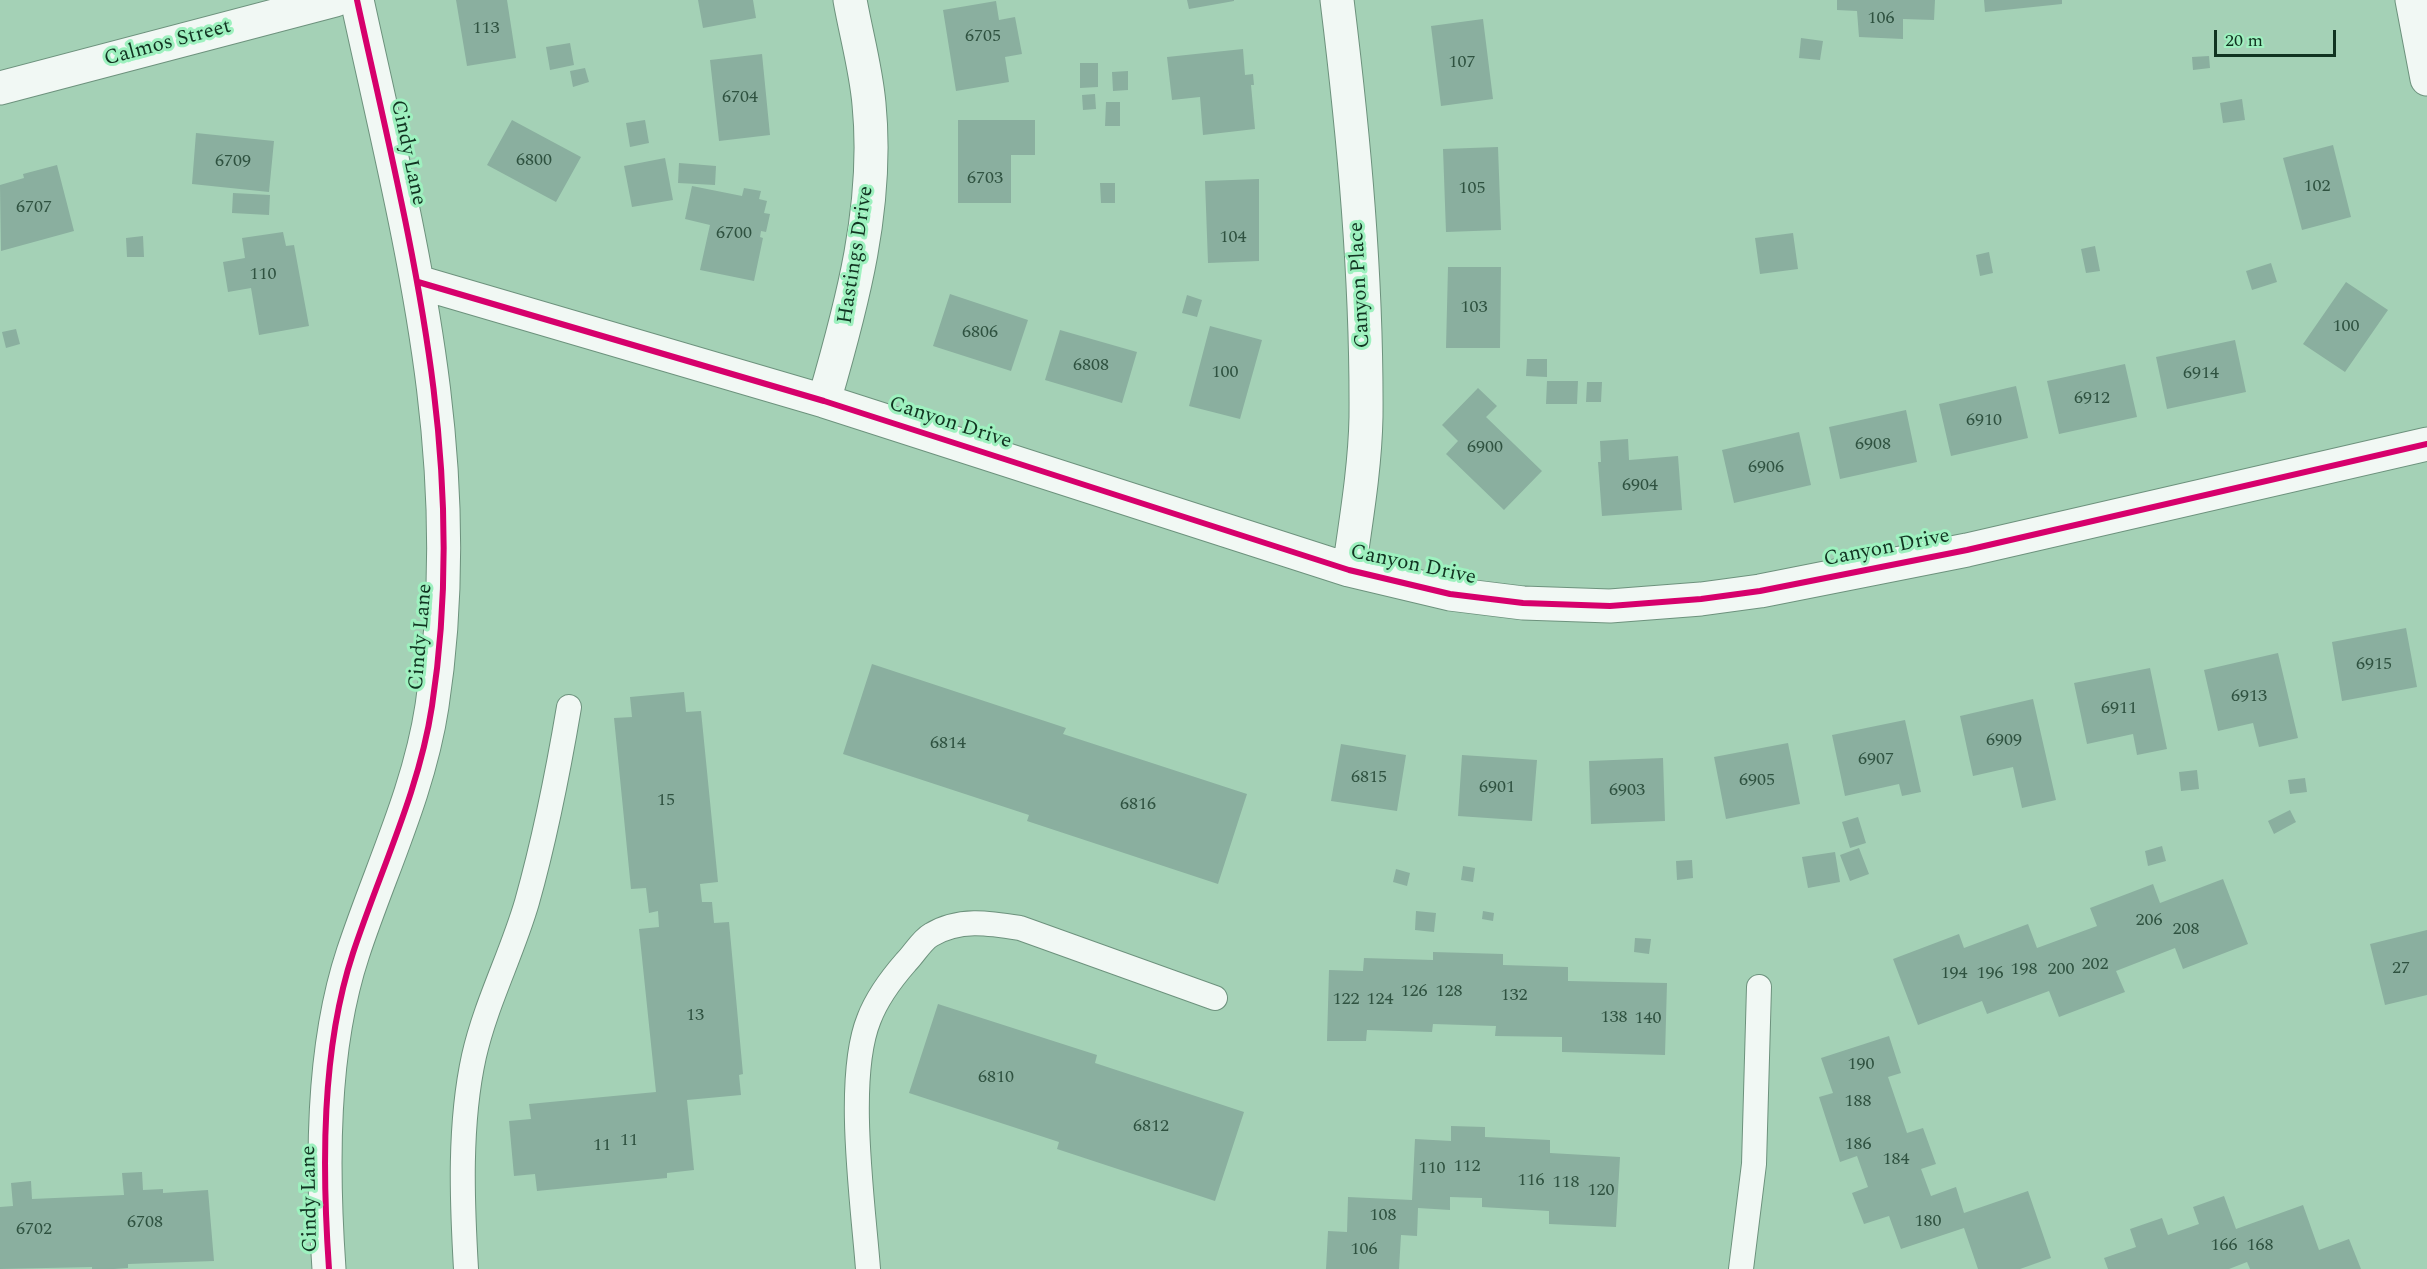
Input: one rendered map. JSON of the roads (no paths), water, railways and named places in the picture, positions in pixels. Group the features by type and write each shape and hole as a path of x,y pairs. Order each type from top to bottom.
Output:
{"street":[{"name":"Calmos Street","path":"0,88 335,0"},
{"name":"Cindy Lane","path":"329,1269 325,1170 334,1038 352,956 420,764 430,720 438,661 446,536 433,367 418,282 357,0"},
{"name":"Hastings Drive","path":"824,401 849,316 868,211 869,103 850,0"},
{"name":"Canyon Place","path":"1337,0 1351,110 1362,296 1366,417 1363,466 1349,570"},
{"path":"2412,0 2427,79"},
{"name":"Canyon Drive","path":"418,282 824,401 1349,570 1450,594 1523,603 1610,606 1701,599 1760,591 1967,550 2427,444"}],"lane":[{"path":"466,1269 463,1222 464,1165 474,1057 526,902 561,757 569,707"},
{"path":"868,1269 857,1081 862,1043 869,1018 893,976 929,936 961,923 990,923 1020,928 1215,998"},
{"path":"1741,1269 1754,1164 1759,987"}]}
